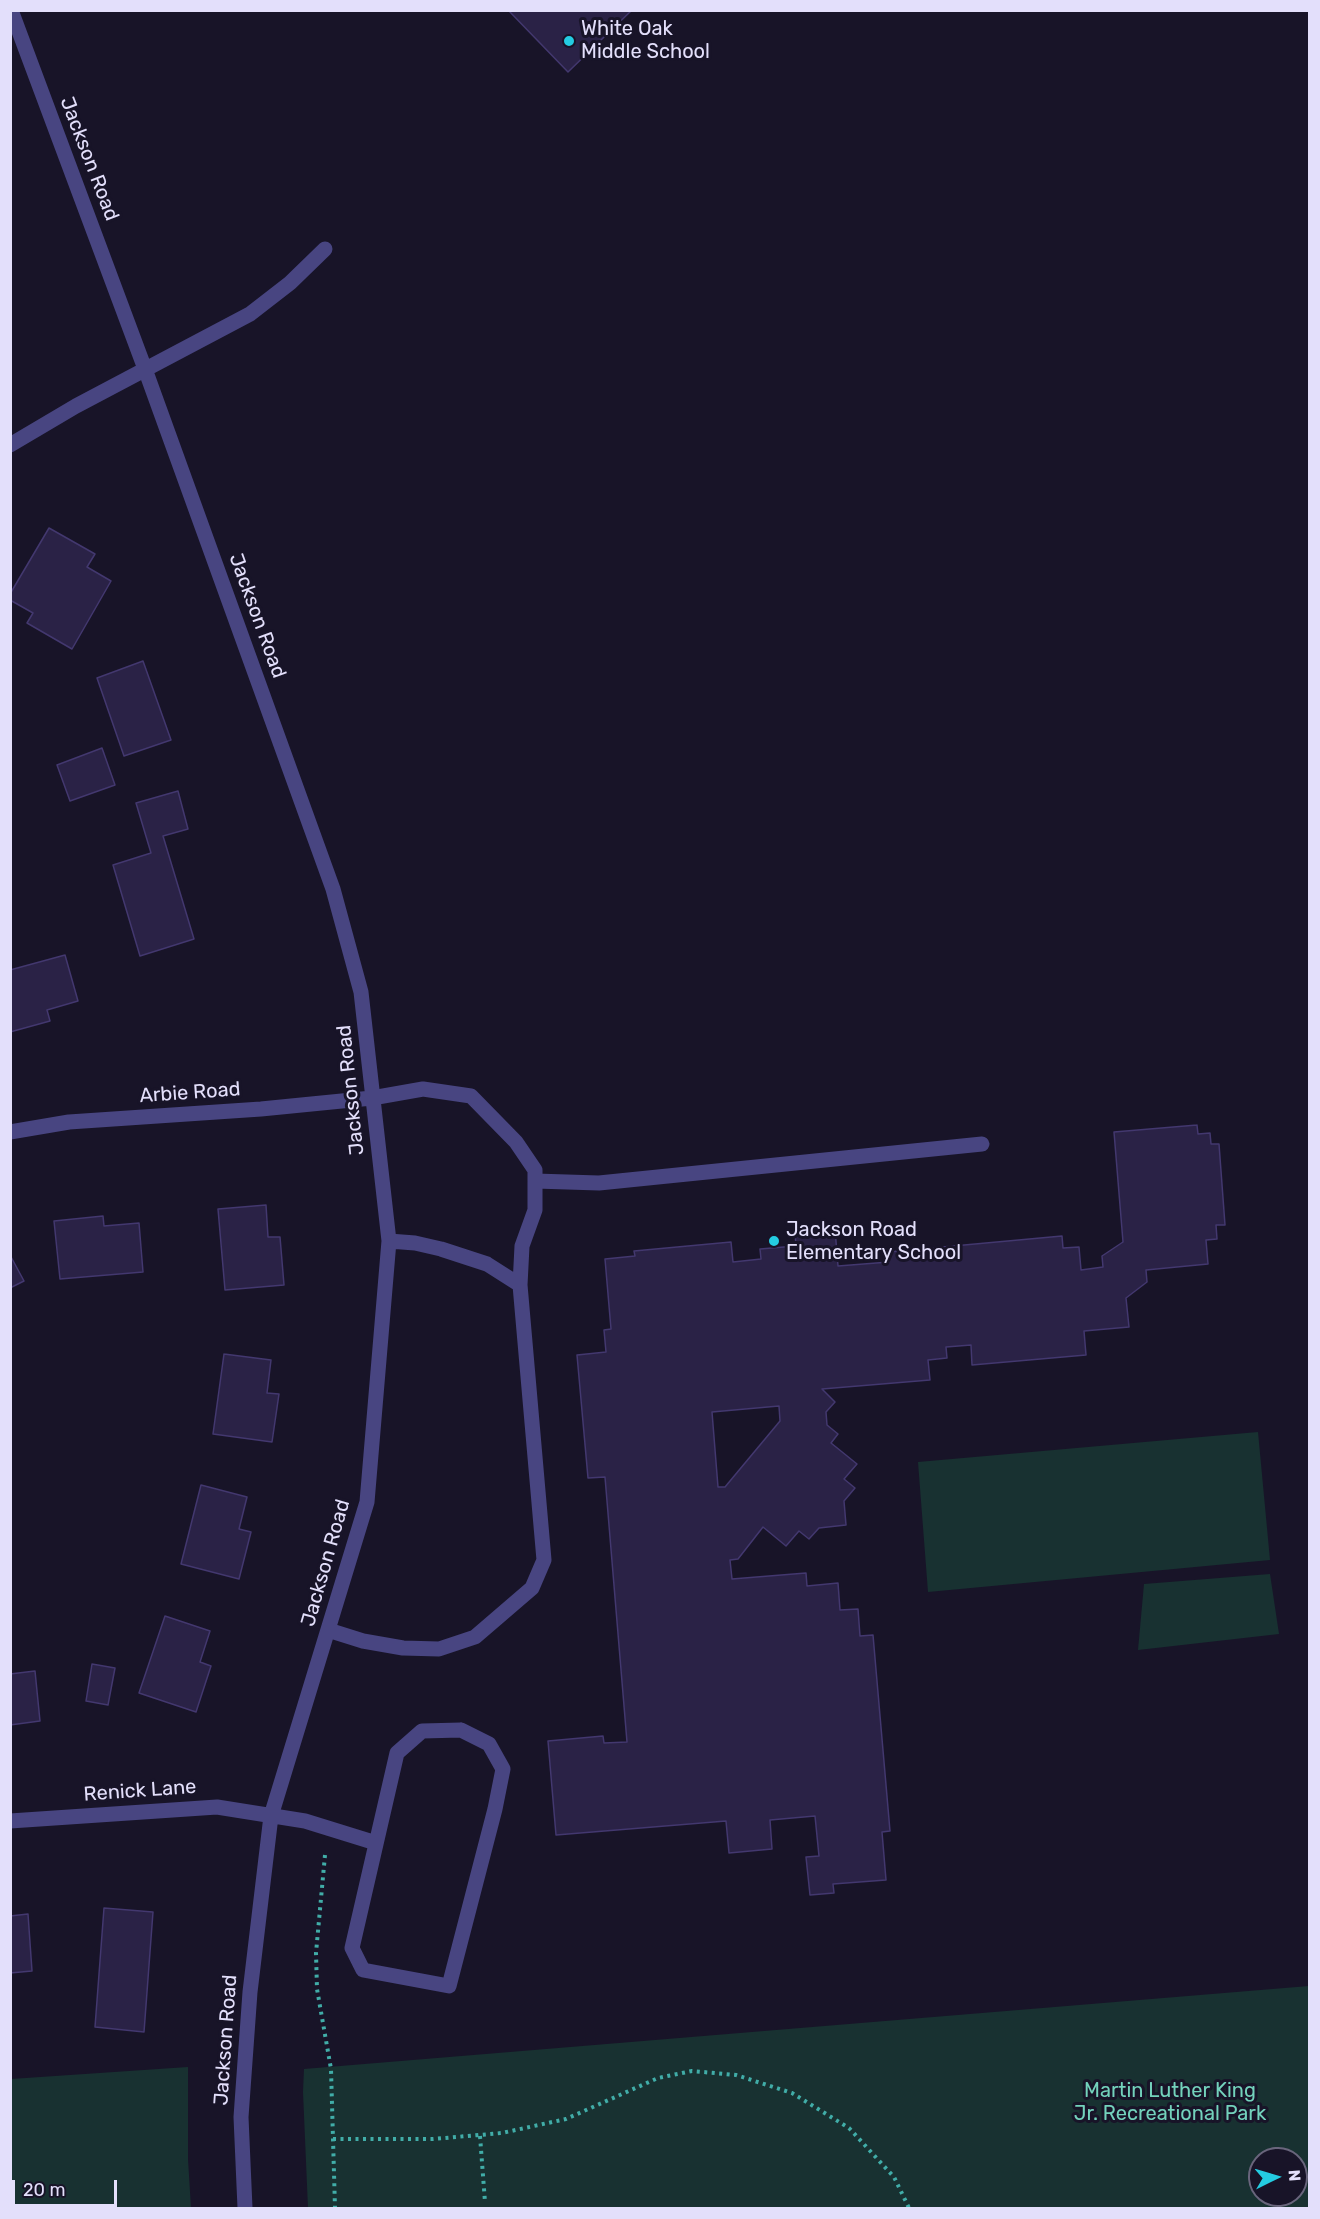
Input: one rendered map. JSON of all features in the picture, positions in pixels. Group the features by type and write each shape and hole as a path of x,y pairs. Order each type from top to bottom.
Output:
{"street":[{"name":"Jackson Road","path":"11,10 145,369 333,889 361,992 389,1241 367,1502 271,1816 250,1992 241,2117 245,2208"},
{"path":"10,445 76,406 250,314 290,283 325,249"},
{"name":"Arbie Road","path":"10,1132 69,1122 261,1109 372,1098 423,1089 471,1096 516,1142 536,1170 535,1181"},
{"path":"328,1630 363,1641 403,1648 439,1649 475,1637 532,1588 544,1560 520,1285 522,1246 535,1210 535,1181 599,1183 982,1144"},
{"path":"389,1241 415,1243 441,1249 487,1264 520,1285"},
{"path":"461,1730 489,1744 503,1768 495,1809 449,1986 363,1970 352,1948 376,1843 397,1753 423,1731 461,1730"},
{"name":"Renick Lane","path":"10,1821 217,1807 305,1821 376,1843"}],"path":[{"path":"326,1827 316,1953 317,1989 330,2069 335,2208"},
{"path":"333,2139 375,2140 502,2133 566,2119 658,2078 692,2071 736,2075 792,2093 849,2128 894,2178 909,2208"},
{"path":"480,2136 485,2202"}],"green space":[{"path":"1258,1432 1270,1560 928,1592 918,1462"},
{"path":"1270,1574 1279,1634 1138,1650 1144,1584"},
{"name":"Martin Luther King Jr. Recreational Park","path":"1309,1986 1309,2208 308,2208 304,2069"},
{"path":"188,2067 188,2159 191,2208 11,2208 11,2079"}],"building":[{"name":"White Oak Middle School","path":"508,10 632,10 568,72"},
{"path":"49,528 95,554 87,567 111,581 72,649 27,623 33,613 10,600 10,594"},
{"path":"143,661 171,740 124,756 97,678"},
{"path":"102,748 115,785 70,801 57,765"},
{"path":"178,791 188,829 163,836 194,939 140,956 113,865 151,853 136,803"},
{"path":"65,955 78,1001 47,1010 50,1021 10,1032 10,970"},
{"path":"1197,1125 1198,1134 1210,1133 1211,1144 1219,1144 1225,1225 1216,1225 1217,1239 1206,1240 1208,1264 1146,1270 1147,1282 1126,1298 1129,1327 1084,1331 1086,1355 972,1365 971,1345 946,1347 947,1358 928,1360 930,1380 822,1389 835,1402 826,1412 827,1425 838,1434 831,1443 857,1464 844,1479 855,1488 844,1501 846,1525 819,1528 809,1539 799,1531 786,1546 763,1527 738,1559 730,1560 732,1579 806,1573 807,1586 838,1583 840,1610 858,1609 860,1636 873,1635 890,1831 882,1832 886,1880 833,1884 834,1893 810,1895 806,1857 819,1856 815,1816 770,1820 772,1849 729,1853 726,1821 556,1835 548,1741 603,1736 604,1743 627,1742 605,1477 588,1478 577,1355 606,1352 604,1330 611,1329 605,1259 635,1256 634,1251 731,1242 733,1262 761,1259 760,1249 796,1246 795,1233 835,1229 838,1266 889,1262 888,1252 1062,1236 1063,1248 1079,1247 1081,1270 1103,1267 1102,1256 1123,1242 1114,1132","holes":["779,1406 780,1421 725,1487 718,1487 712,1412"]},
{"path":"266,1205 268,1237 280,1237 284,1285 225,1290 218,1209"},
{"path":"103,1216 104,1226 139,1223 143,1272 60,1279 54,1221"},
{"path":"10,1255 24,1281 10,1288"},
{"path":"224,1354 271,1360 267,1393 279,1394 272,1442 213,1434"},
{"path":"201,1485 247,1497 239,1529 251,1532 239,1579 181,1564"},
{"path":"165,1616 210,1631 200,1662 211,1666 196,1712 139,1693"},
{"path":"92,1664 115,1668 108,1705 86,1701"},
{"path":"35,1671 40,1721 10,1725 10,1674"},
{"path":"104,1908 153,1912 144,2032 95,2027"},
{"path":"28,1914 32,1971 10,1973 10,1916"}],"place":[{"name":"White Oak Middle School","path":"569,41"},
{"name":"Jackson Road Elementary School","path":"774,1241"}]}
